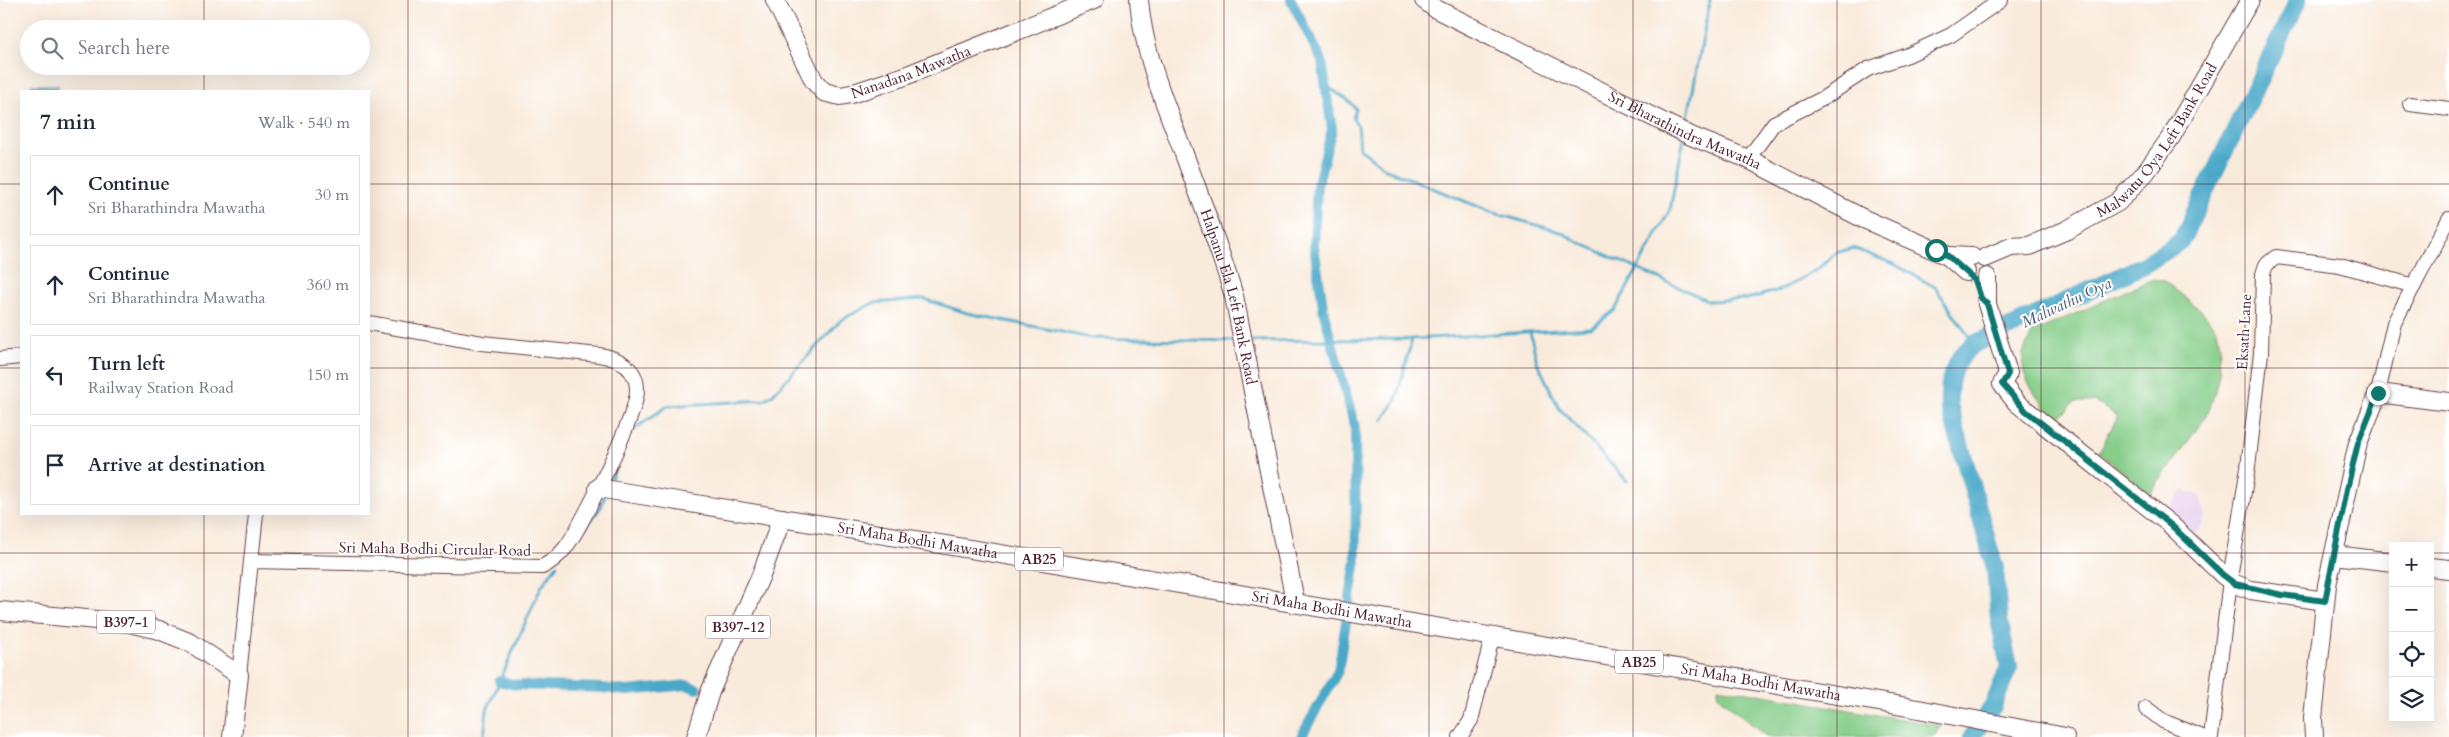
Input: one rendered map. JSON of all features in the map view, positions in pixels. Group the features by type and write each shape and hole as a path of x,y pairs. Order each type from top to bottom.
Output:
{"main road":[{"name":"Nanadana Mawatha","path":"776,0 814,81 824,92 840,96 905,76 1094,0"},
{"name":"Halpanu Ela Left Bank Road","path":"1139,0 1151,64 1234,296 1295,602"},
{"name":"Malwatu Oya Left Bank Road","path":"1979,269 2011,247 2029,246 2091,218 2118,202 2132,188 2171,137 2250,0"},
{"name":"Sri Bharathindra Mawatha","path":"1433,3 1690,136 1748,159 1864,219 1979,269"},
{"path":"1979,269 1989,312 2008,374 2002,384 2026,411 2165,520 2230,581 2251,590 2325,601"},
{"path":"2314,737 2313,718 2325,601 2358,443 2378,393 2449,402"},
{"name":"Sri Maha Bodhi Mawatha","path":"598,488 1337,609 1492,638 1900,706 2065,737"},
{"name":"B397-12","path":"696,737 714,684 762,574 782,518"},
{"path":"2334,555 2389,562"},
{"path":"2434,567 2449,569"},
{"name":"B397-1","path":"0,611 128,623 159,630 191,643 239,675"},
{"path":"232,737 239,675"},
{"path":"2307,737 2313,718"}],"street":[{"path":"1748,159 1774,123 1822,99 1868,68 1908,55 1951,34 2002,0"},
{"path":"2410,104 2449,109"},
{"path":"2378,393 2394,323 2449,219"},
{"name":"Eksath Lane","path":"2211,737 2230,581 2248,467 2260,361 2263,274 2266,266 2276,257 2340,265 2414,286"},
{"name":"Sri Maha Bodhi Circular Road","path":"252,555 542,566 551,562 565,548 598,488 636,399 635,379 625,363 616,358 599,355 482,343 370,323"},
{"path":"0,359 20,357"},
{"path":"239,675 256,515"},
{"path":"1460,737 1471,720 1492,638"},
{"path":"2146,708 2163,721 2202,737"}],"shaded area":[{"path":"2182,491 2199,494 2206,516 2202,526 2194,532 2166,511"}],"green space":[{"path":"2153,279 2163,280 2202,311 2217,330 2220,345 2219,374 2207,415 2150,494 2099,452 2118,416 2094,402 2075,402 2057,420 2045,407 2028,382 2023,364 2023,355 2032,333"},
{"path":"1718,687 1941,726 1933,737 1767,737 1718,696"}],"water":[{"path":"31,85 58,85 58,90 31,90"}],"waterway":[{"path":"1291,0 1322,61 1332,129 1317,186 1314,246 1324,313 1355,427 1356,561 1338,671 1301,737"},
{"path":"1686,127 1710,0"},
{"name":"Malwathu Oya","path":"1972,737 1993,706 2009,667 1999,620 1995,568 1949,405 1953,371 1961,357 1974,344 2144,265 2181,241 2298,0"},
{"path":"1325,85 1349,101 1356,109 1353,118 1358,126 1360,149 1386,169 1491,212 1561,232 1578,242 1709,301 1747,299 1783,289 1818,269 1836,253 1853,248 1894,264 1935,287 1974,344"},
{"path":"1250,341 1412,339 1591,328 1615,310 1670,210 1684,138"},
{"path":"629,433 667,406 764,400 773,394 841,320 873,303 924,299 967,313 1091,338 1236,341"},
{"path":"1530,332 1537,362 1559,408 1627,481"},
{"path":"1383,420 1396,400 1412,339"},
{"path":"609,484 615,469"},
{"path":"585,528 601,507 605,495"},
{"path":"484,737 487,710 541,587 557,565"},
{"path":"499,681 517,685 602,688 628,691 687,685 697,689"}],"route":[{"path":"1936,250 1948,256 1971,279 1975,280 1981,298 1987,304 2008,374 2002,384 2012,398 2171,525 2223,575 2235,584 2251,590 2325,601 2358,443 2378,393"}]}
